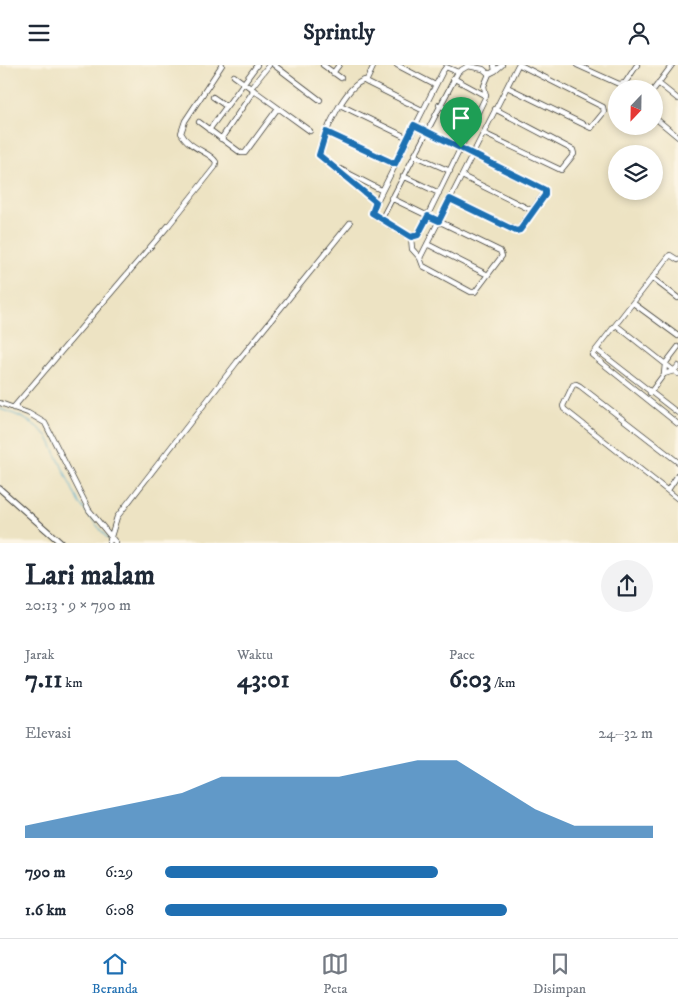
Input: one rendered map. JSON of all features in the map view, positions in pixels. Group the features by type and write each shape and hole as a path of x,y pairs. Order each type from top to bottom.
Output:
{"street":[{"path":"14,407 169,225 215,167 216,162 214,158 194,148 181,133 185,121 222,65"},
{"path":"209,130 257,65"},
{"path":"221,139 269,65"},
{"path":"274,65 320,100"},
{"path":"323,65 341,79"},
{"path":"333,73 339,65"},
{"path":"374,65 365,80 354,85 340,105 326,132 319,155 376,202"},
{"path":"397,65 435,85"},
{"path":"494,65 495,71"},
{"path":"458,72 446,66 381,190 372,212 381,220 411,237 418,235 474,122 486,96 484,86 489,74 502,65"},
{"path":"420,258 495,109 507,87 519,65 603,107 604,112 590,128 507,87"},
{"path":"577,65 619,85 625,83 634,66"},
{"path":"660,80 672,65"},
{"path":"381,220 453,78 464,66 476,67 489,74"},
{"path":"234,75 310,131"},
{"path":"453,78 486,96"},
{"path":"365,80 422,111"},
{"path":"663,87 678,99"},
{"path":"213,97 226,106"},
{"path":"340,105 408,138"},
{"path":"439,105 474,122"},
{"path":"199,122 240,153 247,152 278,108"},
{"path":"484,133 561,170 574,154 573,150 495,109"},
{"path":"663,124 678,137"},
{"path":"414,125 545,190 545,195 520,230 516,231 450,199"},
{"path":"326,132 395,164"},
{"path":"414,155 450,171"},
{"path":"332,165 381,190"},
{"path":"403,176 439,193"},
{"path":"462,176 533,211"},
{"path":"392,198 502,252 502,256 475,292 471,293 427,269 412,249 411,237"},
{"path":"110,540 116,517 237,362 350,223"},
{"path":"428,243 488,275"},
{"path":"678,261 670,255 597,351 592,353 593,358 678,424"},
{"path":"652,278 678,298"},
{"path":"633,303 678,337"},
{"path":"616,325 665,364 677,370"},
{"path":"646,398 664,374 665,364 678,347"},
{"path":"597,351 678,413"},
{"path":"664,374 677,370"},
{"path":"677,496 564,409 563,406 573,385 580,386 678,462"},
{"path":"0,403 38,418 47,425 89,510 110,540 116,543"},
{"path":"668,490 678,475"},
{"path":"0,489 61,543"}],"waterway":[{"path":"0,409 26,420 48,437 79,503 108,539"}],"route":[{"path":"414,125 461,148 546,191 520,230 516,231 450,199 439,221 428,216 418,235 411,237 372,213 376,202 320,157 319,153 326,132 395,164 414,125"}]}
